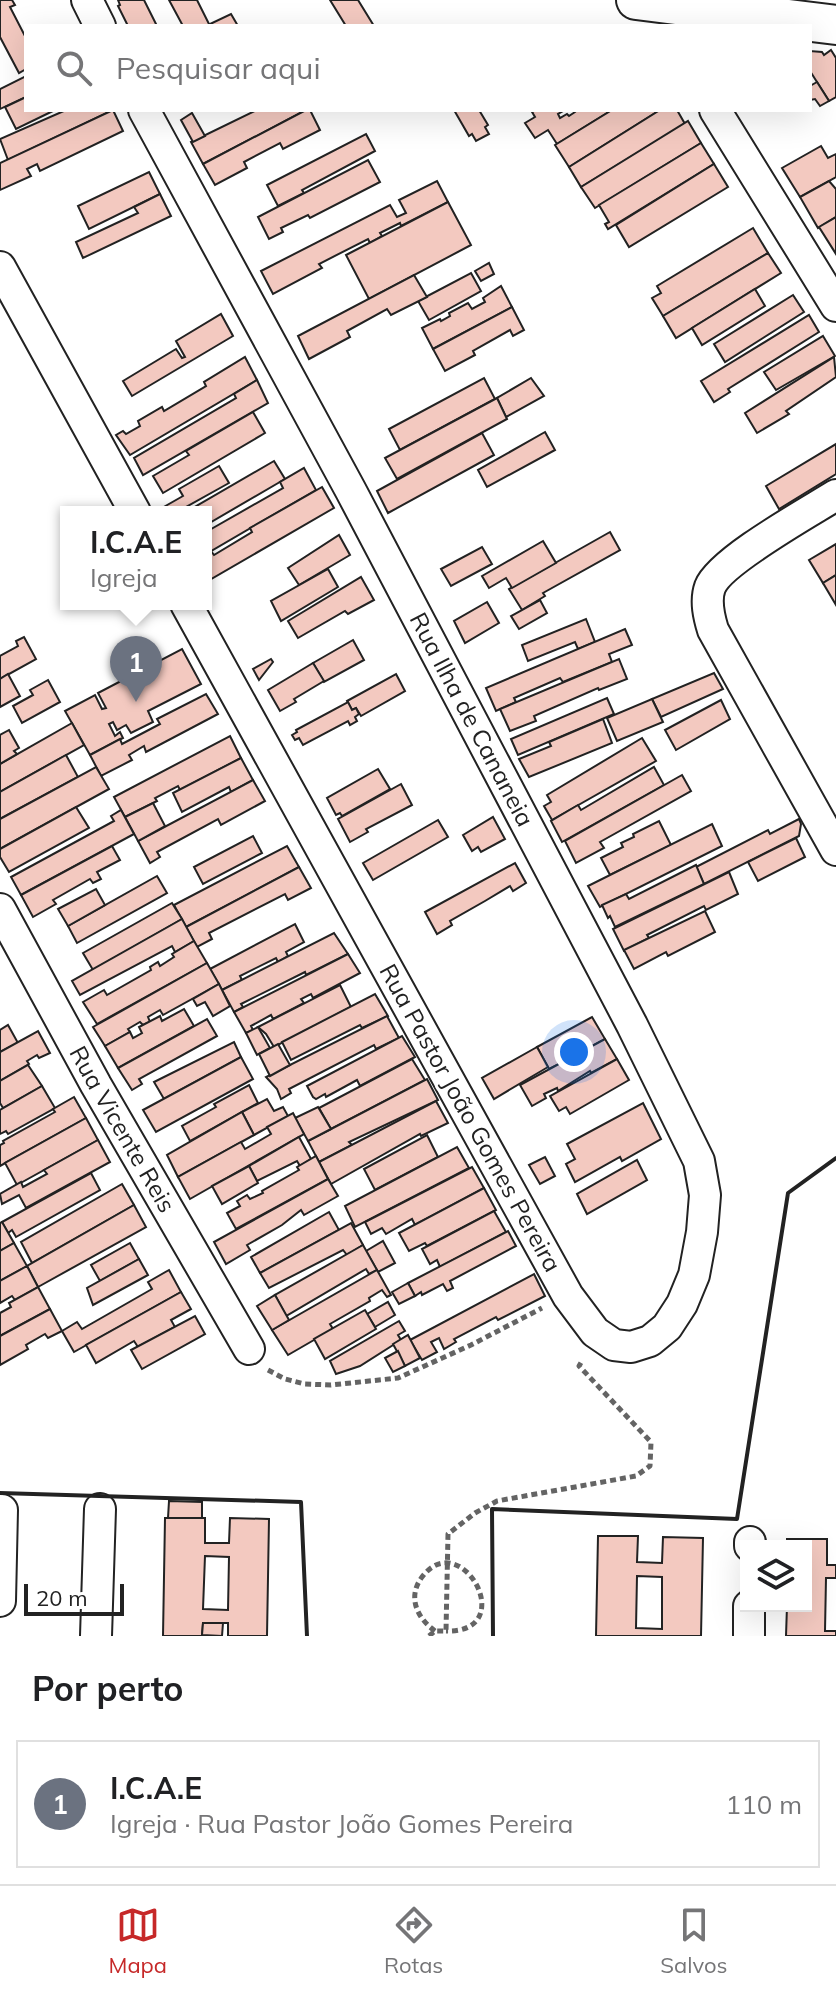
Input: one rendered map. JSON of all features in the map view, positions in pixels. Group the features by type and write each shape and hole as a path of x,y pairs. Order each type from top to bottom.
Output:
{"street":[{"path":"87,0 99,24"},
{"path":"649,9 836,25"},
{"name":"Rua Ilha de Cananeia","path":"145,112 351,491 632,1025 699,1161 705,1195 702,1232 694,1275 682,1304 667,1327 650,1341 631,1347 614,1345 595,1332"},
{"path":"716,112 836,306"},
{"path":"0,267 132,506"},
{"path":"836,495 726,566 710,587 707,612 713,630 836,850"},
{"name":"Rua Pastor João Gomes Pereira","path":"189,610 568,1296 595,1332"},
{"name":"Rua Vicente Reis","path":"0,909 96,1085 249,1349"},
{"path":"96,1636 100,1509"},
{"path":"0,1601 2,1510"},
{"path":"749,1612 749,1636"}],"path":[{"path":"249,1349 265,1369 305,1384 331,1385 398,1378 568,1296"},
{"path":"446,1631 448,1534 497,1501 636,1476 650,1466 651,1442 579,1366 595,1332"},
{"path":"447,1563 464,1570 481,1589 478,1618 467,1626 457,1631 435,1631 424,1623 414,1594 421,1578 433,1566 447,1563"},
{"path":"467,1626 471,1636"},
{"path":"429,1636 435,1631"}],"building":[{"path":"0,0 12,0 15,5 10,7 24,34 24,70 19,73 0,37"},
{"path":"118,0 144,0 156,24 127,24"},
{"path":"169,0 197,0 209,24 182,24"},
{"path":"330,0 358,0 373,24 345,24"},
{"path":"231,14 237,24 210,24"},
{"path":"831,50 836,58 836,97 829,101 812,74 812,51 824,55"},
{"path":"24,77 24,98 0,109 0,89"},
{"path":"817,82 829,101 820,106 812,100 812,85"},
{"path":"24,98 24,112 51,112 16,129 5,107"},
{"path":"61,112 109,112 8,160 0,139"},
{"path":"109,112 114,112 123,131 40,171 37,164 27,169 31,176 0,190 0,163"},
{"path":"253,112 302,112 203,164 191,142"},
{"path":"302,112 311,112 320,130 283,149 280,143 244,162 247,168 215,185 203,164"},
{"path":"455,112 480,112 488,125 485,127 489,134 476,141 472,134 469,136"},
{"path":"532,112 562,112 558,114 560,118 575,112 609,112 557,144 548,130 535,138 525,123 535,117"},
{"path":"609,112 657,112 569,167 555,145"},
{"path":"657,112 678,112 685,124 581,187 569,167"},
{"path":"192,113 205,136 193,142 181,120"},
{"path":"688,121 701,143 595,208 581,187"},
{"path":"366,134 375,151 278,206 267,185"},
{"path":"701,143 714,164 608,229 605,224 609,222 599,205"},
{"path":"821,146 828,158 836,154 836,177 800,197 782,168"},
{"path":"368,160 380,182 310,218 308,215 281,228 283,232 269,239 258,217"},
{"path":"714,164 728,187 629,247 616,225"},
{"path":"149,172 160,194 89,229 78,206"},
{"path":"437,181 448,202 380,233 382,236 370,243 368,239 319,264 322,268 273,294 261,271 390,205 397,217 406,213 399,200"},
{"path":"829,181 836,189 836,217 818,228 800,197"},
{"path":"160,194 171,216 83,258 76,242 138,213 134,207"},
{"path":"448,202 471,245 369,299 346,255"},
{"path":"836,217 836,254 819,227"},
{"path":"753,228 768,253 663,316 652,298 661,293 657,286"},
{"path":"768,253 781,273 676,338 663,316"},
{"path":"489,263 494,274 481,281 475,271"},
{"path":"471,273 481,291 429,320 418,301"},
{"path":"414,275 427,297 391,315 387,309 347,331 350,337 309,359 298,336"},
{"path":"501,286 512,307 433,349 422,328 441,321 468,303 472,309 485,302 483,298"},
{"path":"755,289 765,306 702,345 692,328"},
{"path":"793,295 804,312 725,362 714,344"},
{"path":"512,307 524,330 513,336 510,330 473,351 475,355 445,371 433,349"},
{"path":"221,314 233,336 132,396 123,381 176,349 182,358 185,357 176,341"},
{"path":"809,315 819,332 728,389 730,392 714,402 701,381"},
{"path":"823,336 835,356 776,390 764,372"},
{"path":"245,357 257,380 130,455 116,435 123,431 126,434 140,426 138,421 162,407 164,411 206,386 204,382"},
{"path":"834,357 836,377 786,411 789,414 757,433 745,413"},
{"path":"484,378 495,399 400,450 389,429"},
{"path":"531,378 544,396 506,417 497,398"},
{"path":"257,380 268,403 143,475 134,458 236,398 234,394"},
{"path":"497,398 507,419 397,479 385,458"},
{"path":"253,412 265,433 163,493 153,476 189,455 186,451"},
{"path":"545,432 555,450 487,487 478,470"},
{"path":"482,433 494,455 388,513 377,491"},
{"path":"836,444 836,474 779,509 766,486"},
{"path":"274,461 285,479 212,522 212,506 196,506"},
{"path":"219,466 229,483 188,506 166,506 183,496 179,489"},
{"path":"304,468 316,490 212,551 212,529 283,488 280,482"},
{"path":"322,487 334,508 212,579 212,552 214,555 252,532 250,528"},
{"path":"610,532 620,550 543,593 545,596 522,610 509,589"},
{"path":"339,535 350,555 299,585 288,568"},
{"path":"543,541 556,563 512,588 506,578 489,588 482,576"},
{"path":"836,544 836,575 823,583 809,560"},
{"path":"482,547 492,564 451,586 441,569"},
{"path":"328,569 338,587 281,621 271,601"},
{"path":"836,575 836,605 823,583"},
{"path":"361,577 374,600 348,614 345,611 298,638 288,621"},
{"path":"540,600 547,613 519,629 511,616"},
{"path":"487,602 499,623 465,643 454,621"},
{"path":"586,619 595,642 578,649 575,642 528,661 522,645"},
{"path":"625,629 632,645 609,654 612,662 563,682 560,678 514,698 516,702 496,711 486,688"},
{"path":"24,637 36,659 0,679 0,656 18,646 16,641"},
{"path":"353,640 364,660 324,682 313,663"},
{"path":"182,649 201,684 148,711 153,722 131,733 126,725 117,730 113,722 109,724 115,736 120,732 123,738 90,755 65,711 95,695 102,709 106,708 98,693"},
{"path":"271,659 273,662 259,680 253,669"},
{"path":"619,659 627,679 534,716 536,721 510,731 500,709"},
{"path":"313,663 324,681 280,711 268,690"},
{"path":"714,673 723,689 661,717 652,699"},
{"path":"8,674 20,696 0,707 0,679"},
{"path":"396,674 405,691 361,716 356,708 352,710 347,701"},
{"path":"48,680 60,702 22,723 13,706 33,695 30,690"},
{"path":"206,694 218,714 146,752 144,746 129,755 132,760 101,776 90,755 120,739 122,744 160,724 157,719"},
{"path":"607,698 614,714 518,755 511,739"},
{"path":"652,699 663,722 617,741 607,718"},
{"path":"721,700 730,719 676,750 665,730"},
{"path":"348,702 352,710 356,708 359,714 355,717 357,721 350,725 348,721 303,745 299,738 295,740 292,735 296,730"},
{"path":"603,719 612,743 529,777 519,759 551,746 549,742"},
{"path":"72,723 84,745 0,792 0,764"},
{"path":"9,730 19,748 14,751 17,754 0,764 0,735"},
{"path":"230,736 241,758 180,790 178,786 125,817 114,797"},
{"path":"642,738 656,761 552,820 544,806 551,802 547,795"},
{"path":"66,755 78,777 0,819 0,792"},
{"path":"241,758 253,780 231,792 229,787 182,812 173,793"},
{"path":"96,767 109,789 0,849 0,819"},
{"path":"654,767 664,785 562,842 551,821 578,805 581,810"},
{"path":"378,769 390,789 342,816 340,813 336,815 327,798"},
{"path":"682,775 691,791 600,842 604,848 576,863 565,841"},
{"path":"253,780 265,801 221,825 218,819 157,852 160,857 150,863 138,841"},
{"path":"401,784 412,805 366,829 368,832 350,842 338,819"},
{"path":"153,803 165,826 138,841 125,817"},
{"path":"76,807 89,828 9,872 0,857 0,849"},
{"path":"121,810 134,834 21,895 11,877 114,821 111,816"},
{"path":"493,817 505,839 481,852 478,847 472,851 463,835"},
{"path":"799,819 799,836 704,884 696,867 768,830 770,834"},
{"path":"438,820 448,837 373,880 363,863"},
{"path":"659,821 671,845 610,875 601,858 623,847 621,843 634,837 633,834"},
{"path":"712,824 722,846 600,907 588,886"},
{"path":"253,836 262,853 203,884 194,867"},
{"path":"796,838 805,857 758,881 748,862"},
{"path":"112,846 120,860 97,872 101,879 93,883 90,879 53,900 56,904 33,917 21,895"},
{"path":"287,846 299,867 186,927 174,905"},
{"path":"515,863 526,883 513,891 510,886 450,921 452,925 437,934 425,912"},
{"path":"696,865 704,884 615,927 610,916 608,918 602,905 626,894 629,899"},
{"path":"299,867 311,888 288,900 285,894 209,933 212,939 197,947 186,927"},
{"path":"729,872 738,894 706,910 704,906 647,935 649,938 624,951 613,929"},
{"path":"157,876 167,893 77,943 68,926"},
{"path":"96,889 105,905 68,926 58,909"},
{"path":"172,903 182,919 93,970 83,953"},
{"path":"705,911 715,932 634,969 624,950"},
{"path":"182,919 194,941 175,952 172,946 80,995 72,981"},
{"path":"295,924 304,942 286,952 288,956 278,962 276,958 240,976 242,980 222,990 210,969"},
{"path":"334,933 348,954 241,1004 243,1007 234,1012 222,990"},
{"path":"194,941 207,963 97,1024 83,1002 104,990 107,995 151,970 150,967 158,962 160,966 174,957 172,954"},
{"path":"348,954 360,973 313,998 311,994 301,999 304,1003 273,1019 271,1015 251,1026 253,1030 246,1033 234,1012"},
{"path":"207,963 219,984 163,1015 160,1010 148,1017 150,1022 143,1025 140,1022 128,1029 130,1032 105,1046 93,1027"},
{"path":"219,984 230,1006 213,1016 205,1002 197,1006 193,999"},
{"path":"340,985 351,1007 274,1047 258,1027"},
{"path":"375,994 388,1016 362,1028 360,1025 291,1060 282,1042"},
{"path":"184,1009 194,1026 118,1068 105,1046 130,1032 133,1038 142,1033 139,1027 160,1016 162,1021"},
{"path":"387,1016 399,1038 376,1049 374,1045 289,1089 291,1093 281,1099 266,1077"},
{"path":"592,1017 605,1039 579,1053 577,1049 559,1058 561,1063 549,1069 537,1047"},
{"path":"207,1019 217,1036 139,1079 142,1084 132,1090 118,1068"},
{"path":"8,1025 18,1043 0,1052 0,1030"},
{"path":"258,1027 270,1048 257,1055 246,1033"},
{"path":"38,1031 50,1053 39,1058 37,1055 27,1061 29,1064 0,1081 0,1052"},
{"path":"402,1036 415,1057 360,1086 357,1080 326,1097 325,1094 316,1099 313,1097 307,1086"},
{"path":"605,1039 617,1059 558,1091 557,1088 544,1094 546,1098 532,1106 520,1085"},
{"path":"234,1042 241,1057 164,1099 154,1082"},
{"path":"278,1044 290,1065 270,1076 259,1054"},
{"path":"537,1047 548,1067 494,1099 482,1078"},
{"path":"241,1057 253,1079 156,1132 143,1110"},
{"path":"412,1059 425,1080 331,1129 319,1108"},
{"path":"617,1059 629,1080 570,1114 566,1107 559,1111 550,1096"},
{"path":"28,1065 42,1086 3,1108 0,1103 0,1081"},
{"path":"427,1079 438,1100 349,1142 352,1145 319,1162 308,1141"},
{"path":"249,1085 258,1103 190,1141 182,1126"},
{"path":"42,1086 55,1108 8,1134 6,1131 0,1134 0,1110"},
{"path":"74,1097 86,1118 0,1166 0,1145 3,1141 55,1112 53,1109"},
{"path":"267,1099 274,1111 283,1107 288,1116 254,1135 242,1112"},
{"path":"436,1101 448,1123 420,1134 331,1184 319,1162"},
{"path":"643,1103 661,1139 575,1182 566,1164 575,1159 567,1144"},
{"path":"318,1107 331,1129 308,1141 295,1118"},
{"path":"242,1112 254,1135 178,1177 167,1155"},
{"path":"293,1113 304,1134 190,1199 178,1177 241,1142 245,1149 271,1134 267,1127"},
{"path":"86,1118 98,1140 17,1185 5,1163"},
{"path":"427,1135 438,1157 375,1190 364,1169"},
{"path":"299,1137 311,1159 300,1166 297,1161 257,1181 249,1166"},
{"path":"98,1140 110,1162 26,1208 19,1195 2,1204 0,1194 21,1182 23,1187 47,1174 44,1170"},
{"path":"457,1147 469,1168 355,1227 345,1206"},
{"path":"316,1156 328,1179 236,1229 227,1213 240,1206 237,1201 247,1195 250,1199 263,1193"},
{"path":"545,1157 555,1176 540,1184 529,1165"},
{"path":"637,1160 647,1180 587,1214 577,1194"},
{"path":"249,1166 258,1183 222,1204 212,1186"},
{"path":"472,1167 484,1188 415,1225 412,1219 386,1234 382,1228 371,1234 365,1222"},
{"path":"91,1173 100,1190 16,1237 12,1230 8,1233 2,1222"},
{"path":"328,1179 338,1196 304,1215 301,1210 247,1245 250,1250 226,1264 214,1242"},
{"path":"122,1184 134,1205 32,1263 21,1242"},
{"path":"484,1188 496,1210 427,1246 425,1243 409,1251 399,1233"},
{"path":"134,1205 146,1227 38,1287 27,1266"},
{"path":"494,1211 506,1232 440,1267 437,1260 430,1264 422,1249"},
{"path":"329,1212 339,1230 260,1273 251,1257"},
{"path":"0,1223 14,1243 0,1251"},
{"path":"351,1223 363,1245 347,1255 343,1250 269,1288 260,1273"},
{"path":"508,1231 516,1246 450,1281 453,1288 447,1291 443,1284 415,1296 408,1283"},
{"path":"383,1241 395,1263 378,1272 366,1251"},
{"path":"14,1243 27,1266 0,1281 0,1251"},
{"path":"130,1243 139,1259 100,1281 91,1265"},
{"path":"363,1245 377,1270 369,1274 366,1269 286,1316 275,1295"},
{"path":"139,1259 148,1275 93,1305 87,1288"},
{"path":"27,1266 38,1287 15,1300 12,1296 0,1303 0,1281"},
{"path":"169,1270 181,1292 74,1352 62,1331 77,1322 82,1329 152,1289 148,1282"},
{"path":"377,1270 391,1295 387,1297 382,1290 369,1298 370,1301 330,1324 333,1329 288,1355 272,1330"},
{"path":"534,1274 545,1296 454,1339 456,1342 444,1349 439,1338 431,1342 437,1352 422,1360 410,1340"},
{"path":"408,1283 415,1296 399,1304 392,1292"},
{"path":"38,1287 50,1309 0,1336 0,1313 11,1307 9,1303"},
{"path":"181,1292 191,1309 171,1320 175,1327 138,1347 134,1341 96,1363 86,1345"},
{"path":"275,1295 289,1320 272,1330 257,1306"},
{"path":"388,1302 395,1315 375,1327 367,1314"},
{"path":"50,1309 62,1331 48,1338 45,1334 26,1345 28,1349 0,1365 0,1336"},
{"path":"365,1310 376,1329 325,1359 314,1339"},
{"path":"195,1316 205,1334 142,1369 131,1350"},
{"path":"399,1321 405,1331 398,1335 401,1340 360,1366 336,1374 330,1361"},
{"path":"408,1335 420,1358 405,1366 393,1344"},
{"path":"398,1351 405,1366 393,1372 385,1358"},
{"path":"169,1501 202,1502 202,1518 168,1518"},
{"path":"165,1518 205,1518 205,1543 229,1543 230,1518 269,1519 267,1636 228,1636 228,1623 203,1623 202,1636 163,1636","holes":["205,1556 229,1557 228,1610 203,1609"]},
{"path":"598,1536 638,1536 637,1562 662,1563 663,1537 703,1538 701,1636 596,1636","holes":["637,1576 662,1577 662,1629 636,1628"]},
{"path":"827,1539 827,1565 836,1565 836,1578 826,1578 825,1631 836,1631 836,1636 786,1636 787,1612 812,1612 812,1540 787,1540"},
{"path":"203,1623 223,1623 222,1636 202,1635"}],"wall":[{"path":"493,1636 492,1509 737,1519 788,1193 836,1158"},
{"path":"0,1493 301,1502 307,1636"}],"place":[{"name":"I.C.A.E","path":"136,702"}]}
